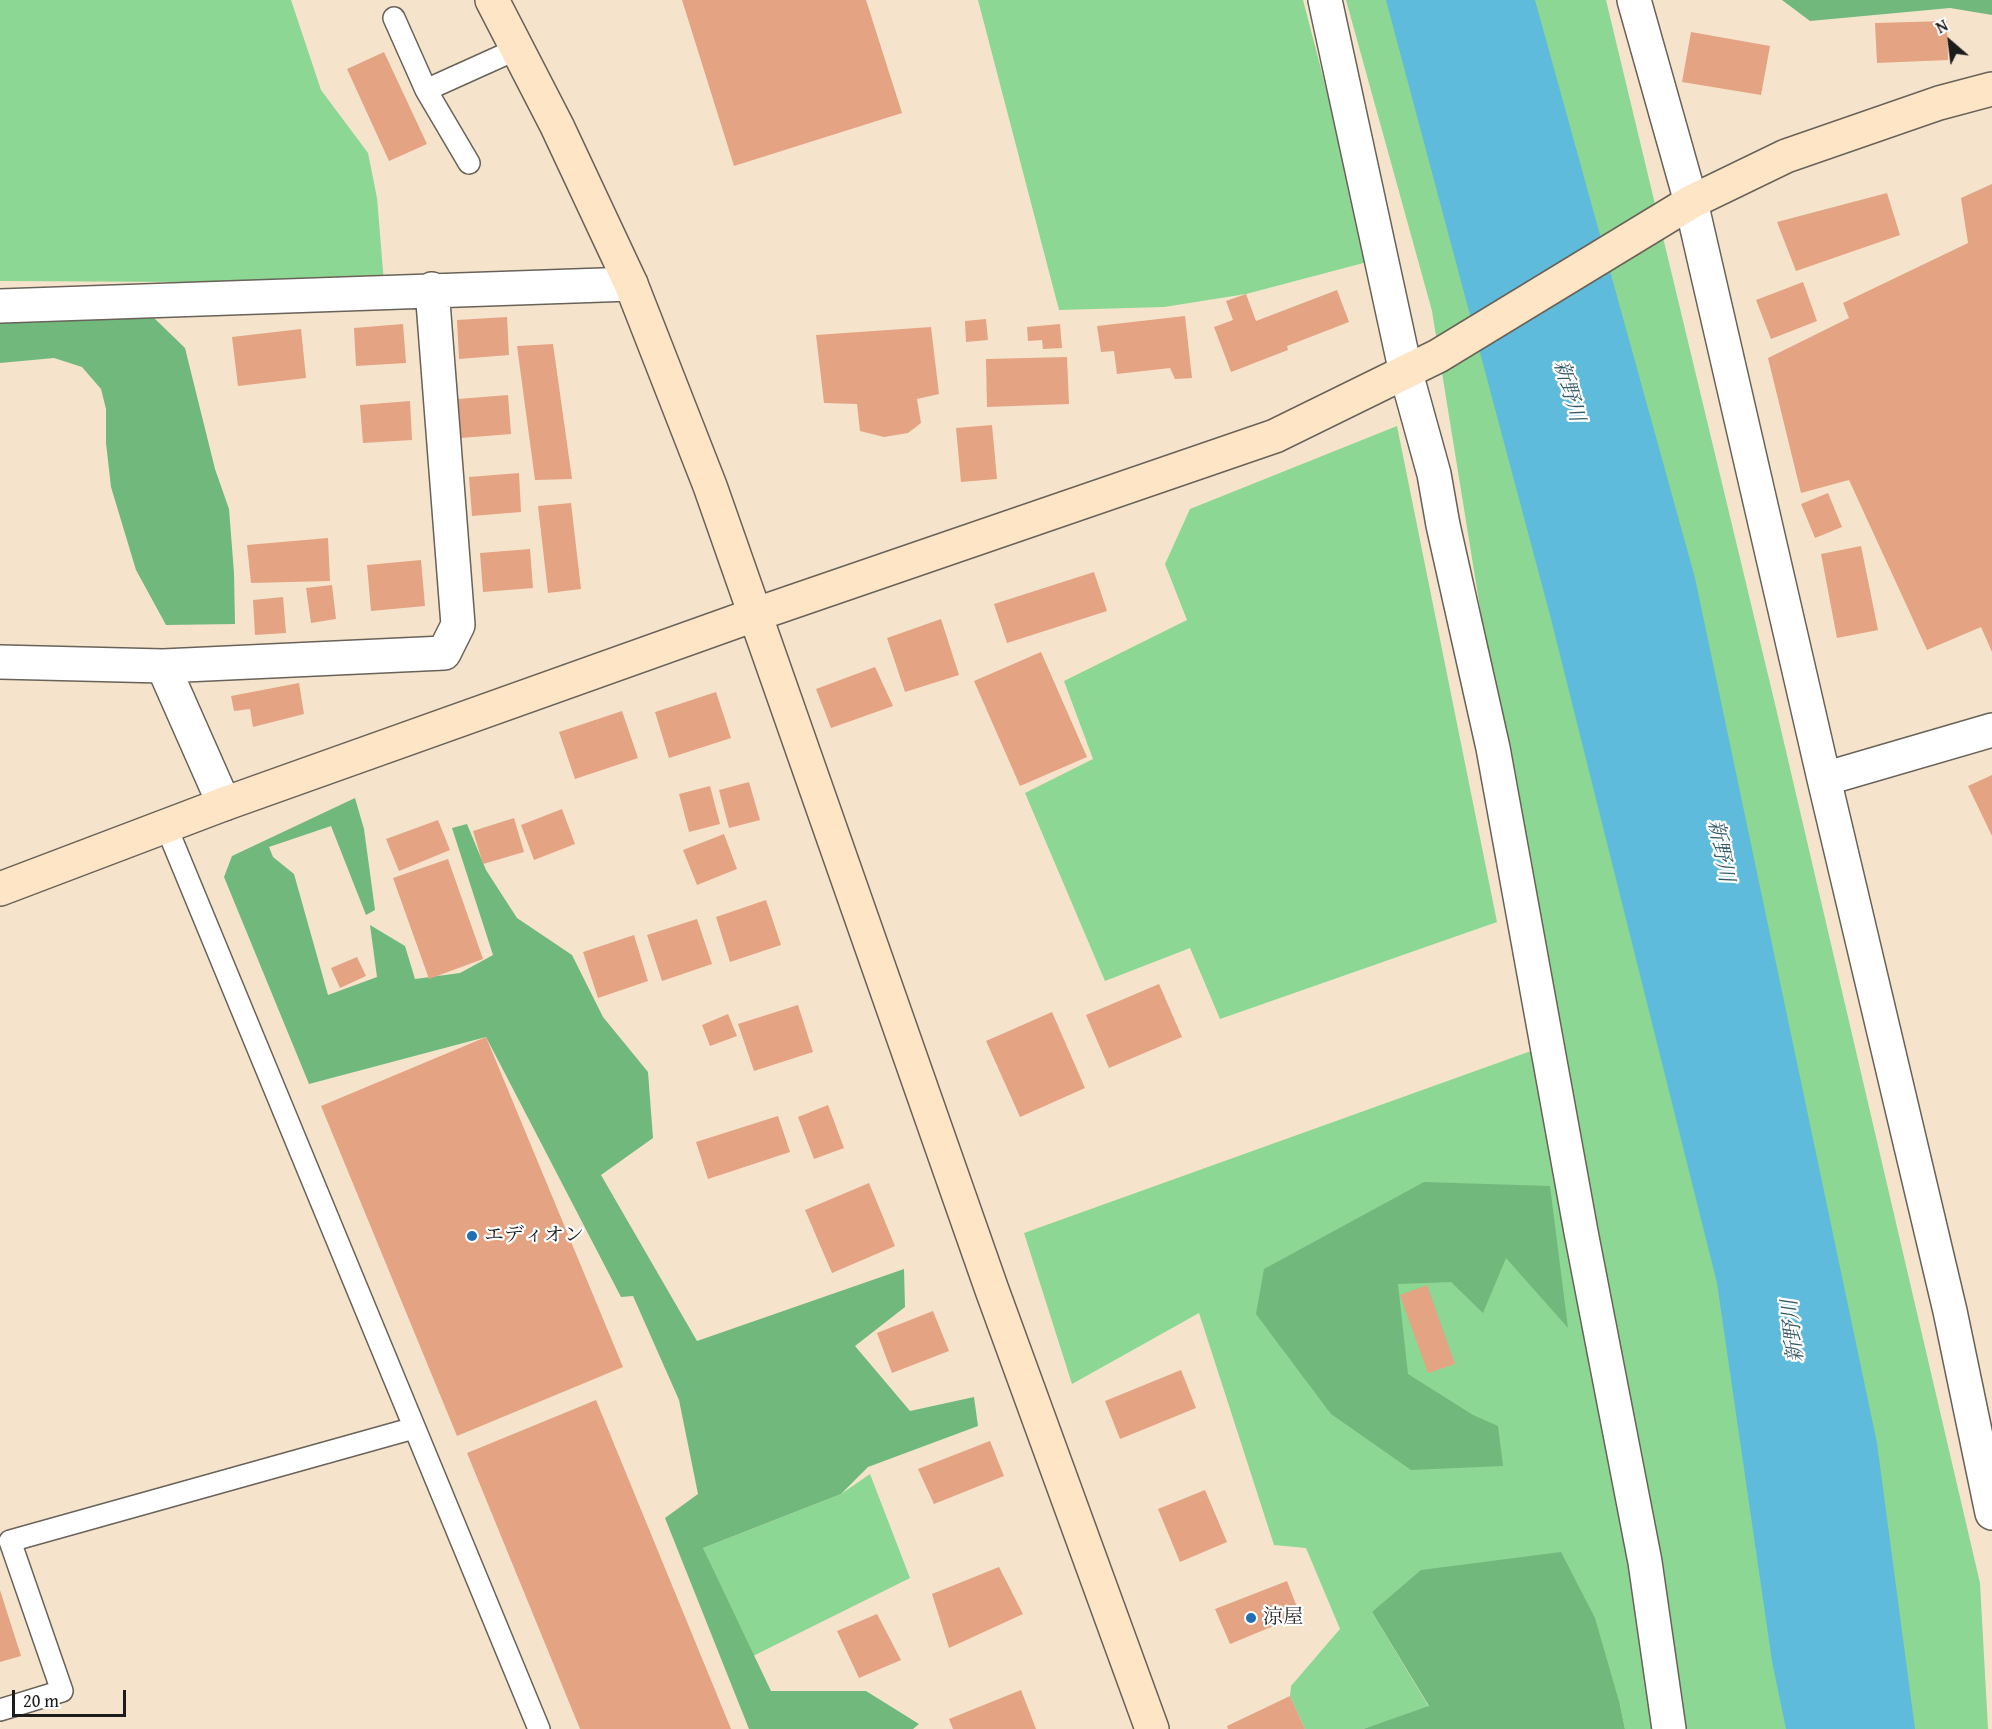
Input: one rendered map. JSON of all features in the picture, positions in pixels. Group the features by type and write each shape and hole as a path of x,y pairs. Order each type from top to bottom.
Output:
{"street":[{"path":"492,0 557,126 631,284 710,486 992,1290 1152,1729"},
{"path":"1325,0 1406,373 1434,474 1443,525 1493,748 1581,1232 1645,1562 1669,1729"},
{"path":"1634,0 1678,210 1824,779 1942,1276 1992,1513"},
{"path":"0,889 224,804 754,615 1275,436 1438,356 1678,210 1786,156 1939,104 1992,89"},
{"path":"0,306 631,284"},
{"path":"0,662 163,666 444,653 458,625 432,290"},
{"path":"163,666 224,804"},
{"path":"1824,779 1992,730"}],"lane":[{"path":"394,18 426,90 470,163"},
{"path":"426,90 517,50"},
{"path":"166,826 539,1729"},
{"path":"0,1710 62,1691 10,1541 414,1428"}],"green space":[{"path":"0,0 291,0 321,90 368,153 377,198 384,283 0,281"},
{"path":"978,0 1303,0 1371,261 1246,294 1164,307 1059,310"},
{"path":"1346,0 1606,0 1775,704 1980,1583 1988,1729 1625,1729 1620,1705 1372,1612 1429,1707 1363,1729 1305,1729 1290,1696 1291,1686 1340,1629 1306,1548 1274,1545 1199,1313 1072,1384 1024,1233 1531,1051 1652,1641 1581,1232 1432,311"},
{"path":"1782,0 1992,0 1992,15 1950,8 1810,21"},
{"path":"0,312 151,315 185,348 215,469 229,509 235,624 166,625 136,570 111,487 106,443 106,409 101,389 82,367 54,358 0,363"},
{"path":"1397,426 1497,922 1220,1019 1190,948 1105,981 1025,793 1093,759 1064,681 1187,620 1165,564 1190,509"},
{"path":"355,798 364,829 375,910 366,915 331,826 269,847 273,857 294,874 328,995 377,977 370,925 405,946 415,979 460,973 493,955 452,828 467,824 486,870 517,918 572,955 603,1017 648,1072 653,1138 601,1175 697,1341 904,1269 905,1307 855,1346 910,1411 974,1397 978,1426 868,1467 841,1494 703,1548 771,1691 866,1691 919,1724 913,1729 749,1729 665,1518 698,1494 679,1400 633,1296 621,1297 486,1037 309,1084 224,877 232,856"},
{"path":"1424,1182 1550,1186 1568,1328 1506,1258 1483,1313 1451,1282 1398,1284 1408,1374 1473,1415 1498,1426 1503,1466 1411,1470 1331,1414 1256,1314 1264,1269"},
{"path":"870,1474 910,1578 747,1659 703,1548 841,1494"},
{"path":"1561,1552 1595,1618 1625,1729 1363,1729 1429,1706 1372,1612 1421,1570"}],"water":[{"name":"新野川","path":"1386,0 1535,0 1695,578 1877,1443 1915,1729 1786,1729 1772,1661 1717,1283 1550,615"}],"building":[{"path":"682,0 866,0 902,113 734,166"},
{"path":"1947,21 1948,60 1877,63 1875,23"},
{"path":"1691,32 1770,46 1761,95 1682,82"},
{"path":"384,52 427,144 389,161 347,69"},
{"path":"1992,184 1992,652 1981,627 1927,650 1849,480 1801,493 1768,358 1849,318 1843,303 1968,243 1961,198"},
{"path":"1887,193 1900,235 1796,271 1777,222"},
{"path":"1803,282 1817,321 1771,339 1756,300"},
{"path":"1337,290 1349,322 1287,346 1288,350 1231,372 1214,327 1233,320 1226,301 1246,294 1256,321"},
{"path":"1185,316 1192,378 1175,379 1170,368 1117,374 1114,351 1101,352 1097,326"},
{"path":"507,317 509,355 459,359 457,320"},
{"path":"986,319 988,340 966,342 965,321"},
{"path":"403,324 406,363 356,366 354,328"},
{"path":"1060,324 1062,348 1043,349 1042,340 1028,341 1027,327"},
{"path":"931,327 939,394 917,399 921,423 908,433 884,437 860,431 857,404 824,403 816,335"},
{"path":"301,329 306,378 238,386 232,337"},
{"path":"553,344 572,479 535,480 517,346"},
{"path":"1067,357 1069,404 987,407 986,359"},
{"path":"508,395 511,434 461,438 458,399"},
{"path":"410,401 412,440 363,443 360,405"},
{"path":"992,425 997,479 961,482 956,428"},
{"path":"519,473 521,512 472,516 469,477"},
{"path":"1828,493 1842,527 1815,538 1801,504"},
{"path":"571,503 581,589 548,593 538,506"},
{"path":"328,538 330,581 251,583 247,545"},
{"path":"1861,546 1878,630 1837,638 1821,554"},
{"path":"530,549 533,588 483,592 480,553"},
{"path":"421,560 425,606 371,611 367,565"},
{"path":"1094,572 1107,611 1007,643 994,604"},
{"path":"332,585 336,619 311,623 306,588"},
{"path":"283,597 286,633 255,635 253,600"},
{"path":"941,619 959,675 905,692 887,638"},
{"path":"1041,652 1087,757 1020,786 974,681"},
{"path":"875,667 893,706 831,728 816,689"},
{"path":"299,683 304,714 253,727 250,709 234,711 231,696"},
{"path":"716,692 731,738 669,758 655,712"},
{"path":"622,711 638,758 575,779 559,732"},
{"path":"1992,775 1992,836 1968,786"},
{"path":"749,782 760,820 729,828 719,790"},
{"path":"710,786 720,824 689,832 679,794"},
{"path":"562,809 575,844 534,860 521,825"},
{"path":"514,818 524,852 483,864 473,831"},
{"path":"438,820 450,850 399,871 386,839"},
{"path":"724,834 737,869 697,885 683,850"},
{"path":"448,859 483,959 429,979 393,878"},
{"path":"766,900 781,945 730,962 716,917"},
{"path":"697,919 712,964 662,981 647,935"},
{"path":"634,935 648,981 598,998 583,952"},
{"path":"357,957 366,976 340,988 331,968"},
{"path":"1159,984 1182,1037 1109,1068 1086,1015"},
{"path":"798,1005 813,1052 754,1071 738,1024"},
{"path":"1052,1012 1085,1088 1020,1117 986,1041"},
{"path":"728,1014 737,1036 710,1046 702,1025"},
{"name":"エディオン","path":"486,1037 623,1367 457,1436 321,1106"},
{"path":"828,1105 844,1148 814,1159 798,1117"},
{"path":"778,1116 790,1152 708,1179 696,1142"},
{"path":"869,1183 895,1246 832,1273 805,1210"},
{"path":"1427,1285 1455,1364 1428,1373 1400,1295"},
{"path":"933,1311 949,1351 892,1373 877,1333"},
{"path":"1181,1370 1196,1408 1120,1439 1105,1401"},
{"path":"596,1400 731,1729 580,1729 467,1453"},
{"path":"990,1441 1004,1476 934,1504 918,1469"},
{"path":"1205,1490 1227,1542 1180,1562 1158,1509"},
{"path":"999,1567 1023,1614 949,1648 932,1594"},
{"path":"1287,1581 1300,1615 1230,1644 1215,1609"},
{"path":"0,1590 21,1656 0,1662"},
{"path":"877,1614 901,1660 859,1678 837,1631"},
{"path":"1021,1690 1036,1729 953,1729 949,1719"},
{"path":"1290,1696 1305,1729 1228,1729 1227,1726"}],"place":[{"name":"エディオン","path":"472,1236"},
{"name":"涼屋","path":"1251,1618"}]}
